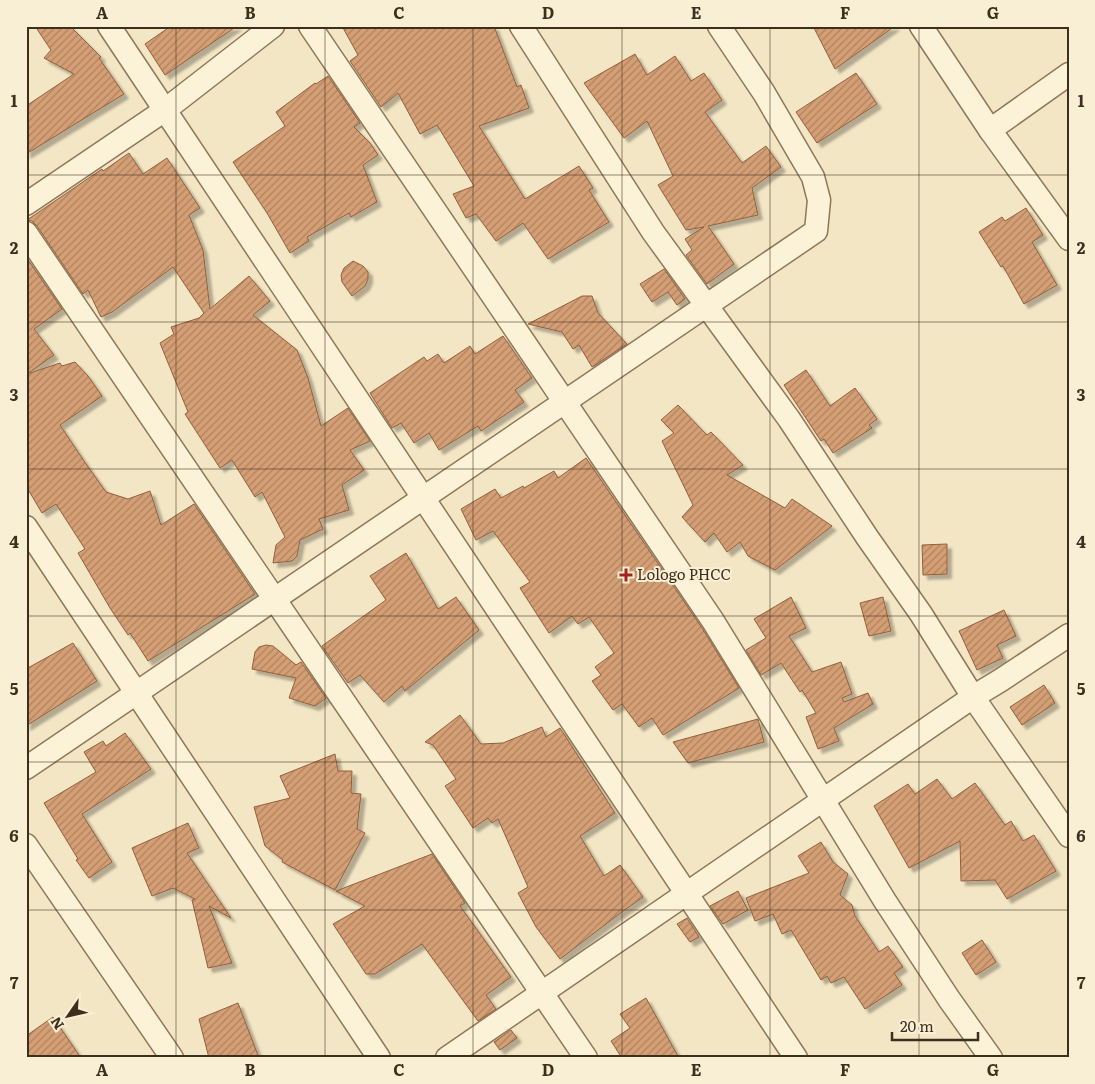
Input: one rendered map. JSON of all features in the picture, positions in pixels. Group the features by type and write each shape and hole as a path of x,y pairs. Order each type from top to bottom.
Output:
{"street":[{"path":"109,26 796,1058"},
{"path":"26,204 165,110 273,26"},
{"path":"310,26 713,621 885,901 949,999 991,1058"},
{"path":"521,26 654,232 789,419 866,538 921,614 973,697 1069,836"},
{"path":"26,768 816,231 819,200 813,177 764,93 719,26"},
{"path":"921,26 990,130 1069,239"},
{"path":"990,130 1069,74"},
{"path":"26,232 586,1058"},
{"path":"26,527 378,1058"},
{"path":"446,1058 973,697 1066,639"},
{"path":"26,845 172,1058"}],"building":[{"path":"35,26 70,26 101,57 99,58 124,94 26,154 26,106 74,74 44,58 51,50"},
{"path":"171,26 237,26 165,75 145,44"},
{"path":"342,26 494,26 517,87 521,85 529,108 479,126 525,199 579,166 593,188 589,190 609,222 548,259 523,223 496,241 476,214 466,218 453,194 474,186 437,125 420,134 398,93 381,107 350,61 358,55"},
{"path":"813,26 895,26 835,69"},
{"path":"635,54 647,75 675,56 691,81 704,73 722,100 705,112 742,163 766,146 781,167 752,188 758,215 708,226 734,264 707,284 686,255 692,250 685,239 704,227 686,230 658,185 673,176 647,121 624,138 584,83"},
{"path":"856,73 877,104 817,143 796,112"},
{"path":"328,76 360,123 354,127 370,143 378,155 363,165 377,202 351,217 349,213 307,237 309,241 290,253 267,213 233,162 285,126 276,112 315,83"},
{"path":"129,153 143,174 167,158 200,208 189,215 203,250 210,309 249,276 270,301 253,315 297,350 308,378 321,426 348,408 370,441 350,450 364,470 342,485 349,510 319,519 323,529 300,540 297,556 292,561 273,563 276,545 285,537 262,492 255,497 232,460 220,468 185,414 188,412 160,343 174,334 171,327 199,318 204,313 173,267 112,312 101,317 88,290 83,294 37,226 32,221 27,220"},
{"path":"1026,208 1043,235 1032,242 1057,285 1024,304 1003,266 1001,267 979,232 1002,217 1005,221"},
{"path":"26,257 62,309 34,329 54,355 27,374 60,363 62,366 75,362 102,396 60,425 84,461 106,492 128,499 150,491 161,525 194,504 255,594 148,661 130,633 128,635 110,608 78,553 85,549 56,504 42,513 26,486"},
{"path":"353,261 363,266 368,272 368,279 365,286 352,296 342,282 341,275 344,268"},
{"path":"664,269 685,299 677,305 668,292 652,302 640,284"},
{"path":"582,296 592,296 598,313 627,344 592,367 579,345 573,349 562,332 528,324"},
{"path":"503,336 532,378 515,390 524,402 481,431 478,426 439,450 429,433 414,443 401,423 392,428 370,393 424,357 427,361 438,354 444,363 470,346 475,354"},
{"path":"806,370 830,406 855,388 877,419 869,425 872,428 833,453 824,439 821,441 784,385"},
{"path":"678,405 707,435 711,432 743,465 727,475 785,508 792,499 832,526 775,570 748,556 740,542 727,552 714,533 705,542 682,517 693,505 662,441 674,433 661,420"},
{"path":"586,458 702,628 739,688 663,735 652,718 639,727 622,704 613,710 592,681 601,675 595,667 614,653 589,617 578,624 572,616 549,633 520,588 530,582 493,531 476,540 461,509 495,489 501,498 523,486 524,488 554,471 558,478"},
{"path":"947,544 947,574 923,575 922,545"},
{"path":"406,553 438,609 456,597 479,630 405,691 402,686 384,702 360,675 348,683 322,646 386,600 370,576"},
{"path":"791,597 806,628 789,636 812,672 841,662 852,694 842,698 844,702 868,693 873,704 834,728 839,741 818,749 806,717 816,713 802,690 800,692 781,663 761,675 746,650 766,638 754,619"},
{"path":"883,597 891,631 869,636 860,603"},
{"path":"1004,610 1016,636 997,645 1003,658 977,670 959,631"},
{"path":"73,643 97,681 26,726 26,669"},
{"path":"273,646 296,665 301,662 326,698 315,706 289,698 296,678 252,669 255,652 259,647"},
{"path":"1044,685 1055,703 1022,725 1010,707"},
{"path":"460,715 481,744 503,743 542,727 546,737 560,728 615,813 580,836 604,876 620,865 643,897 560,959 536,927 518,893 528,887 498,819 492,823 488,818 473,828 445,786 456,779 433,745 425,742"},
{"path":"758,719 764,742 688,763 673,742"},
{"path":"125,733 151,769 82,814 112,862 89,878 76,860 78,859 44,803 96,772 84,752 103,741 106,746"},
{"path":"335,754 338,771 352,771 351,793 361,794 357,829 365,833 335,890 282,862 283,860 265,846 254,807 290,798 280,776"},
{"path":"937,779 952,799 975,783 1005,825 1011,821 1023,841 1034,835 1056,871 1007,899 995,880 961,881 960,841 909,868 874,806 908,784 915,794"},
{"path":"188,823 199,848 187,853 231,918 209,906 232,963 208,968 192,900 195,899 173,888 152,896 132,848"},
{"path":"821,842 833,862 848,874 840,895 852,905 855,916 879,952 888,946 903,967 894,973 902,985 865,1009 844,977 831,983 827,976 821,980 791,930 782,934 773,914 755,921 746,898 809,873 798,856"},
{"path":"432,854 465,903 460,906 511,977 486,995 496,1009 478,1021 422,944 375,974 366,974 333,924 365,906 336,891"},
{"path":"738,891 748,910 723,924 710,906"},
{"path":"687,918 699,937 690,942 677,924"},
{"path":"982,940 996,962 976,975 962,953"},
{"path":"646,998 679,1058 622,1058 611,1041 630,1028 620,1014"},
{"path":"238,1003 259,1058 209,1058 199,1019"},
{"path":"53,1017 81,1058 26,1058 26,1036"},
{"path":"511,1030 517,1038 500,1050 494,1042"}],"place":[{"name":"Lologo PHCC","path":"626,575"}]}
